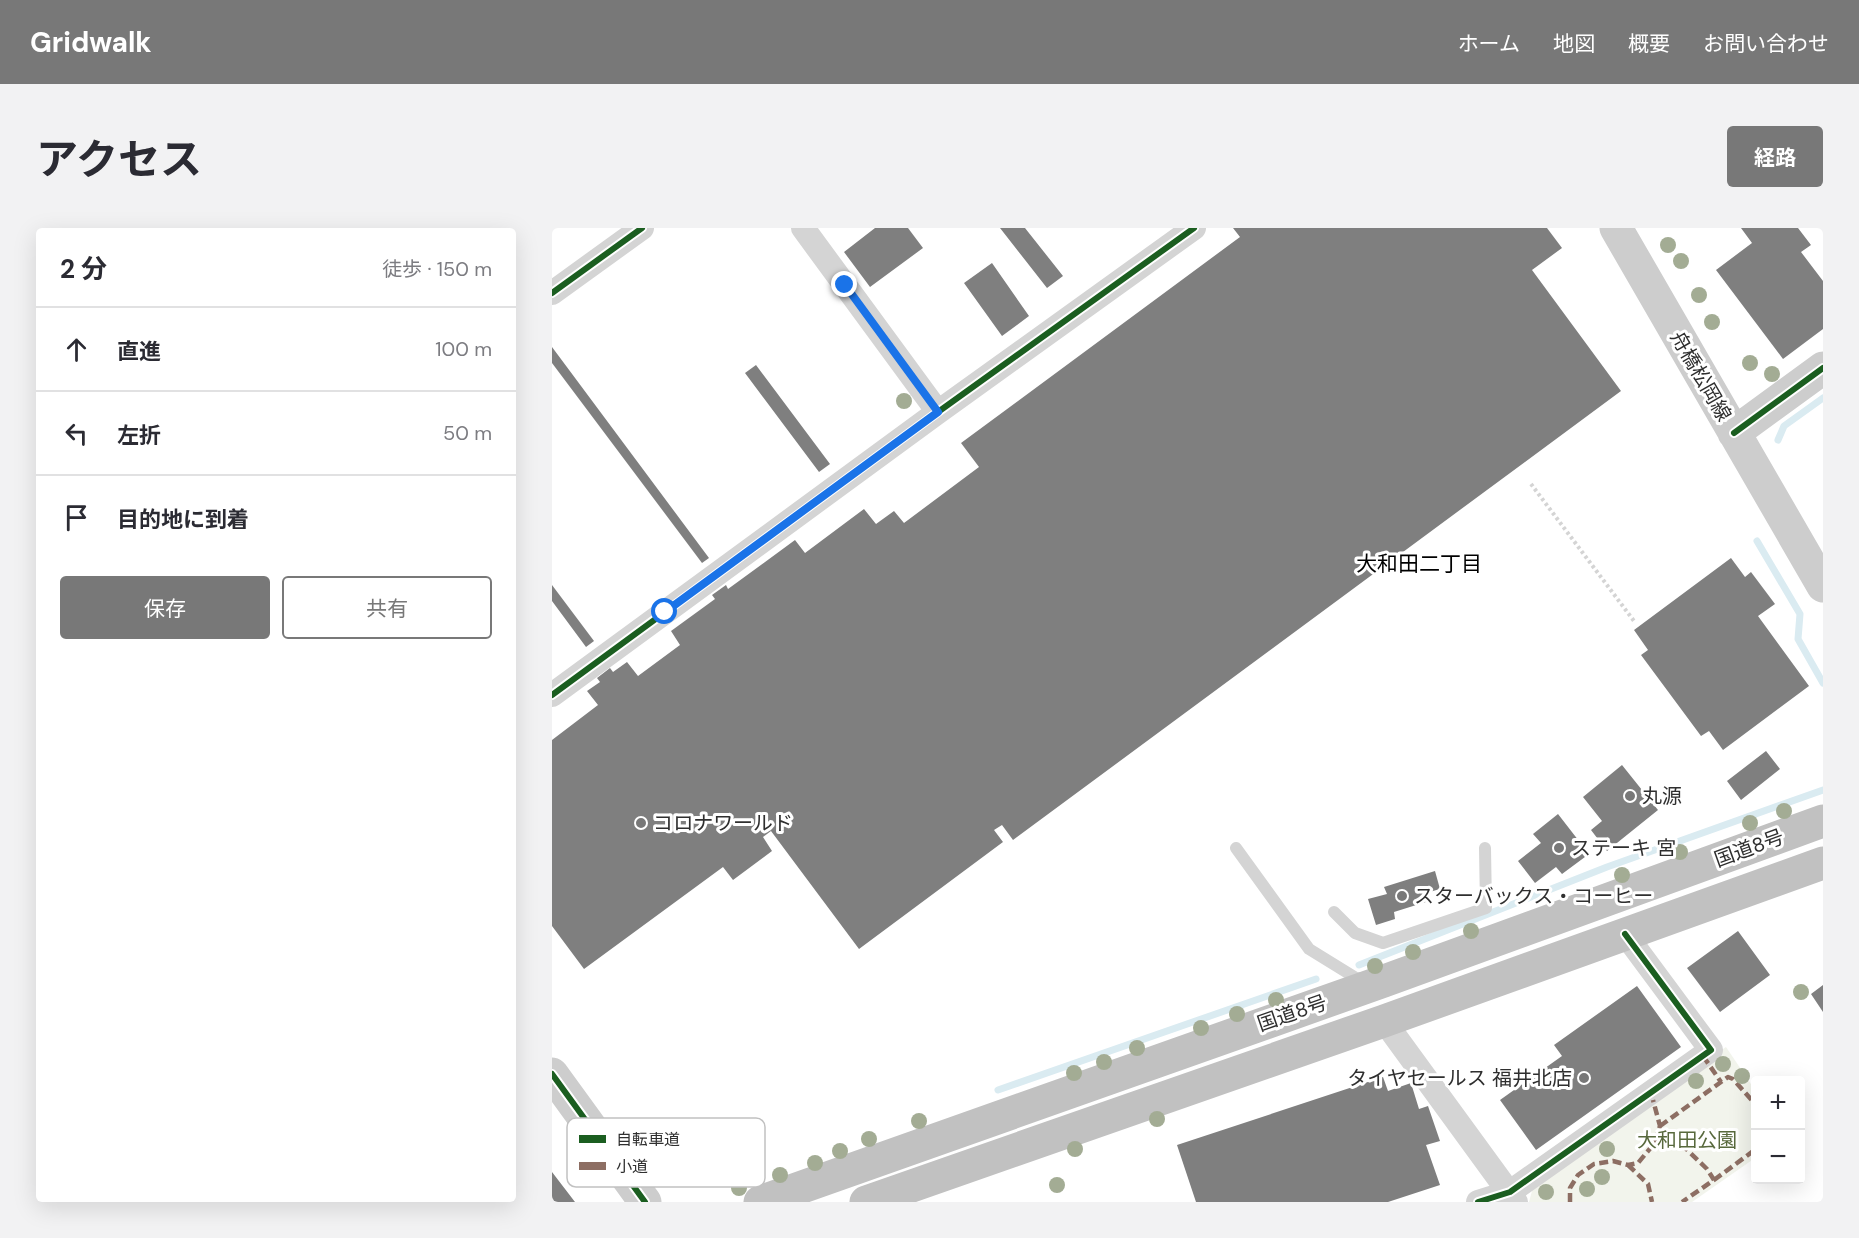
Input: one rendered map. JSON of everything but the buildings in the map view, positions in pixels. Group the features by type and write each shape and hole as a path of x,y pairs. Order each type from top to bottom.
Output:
{"highway":[{"name":"国道8号","path":"760,1202 1384,981 1823,821"},
{"name":"国道8号","path":"866,1202 1384,1021 1823,863"}],"main road":[{"name":"舟橋松岡線","path":"1616,228 1823,586"},
{"path":"1734,433 1823,368"},
{"path":"552,1074 584,1118"},
{"path":"634,1187 645,1202"}],"street":[{"path":"552,293 642,228"},
{"path":"803,228 938,412"},
{"path":"552,695 1194,228"},
{"path":"1478,1202 1513,1197 1711,1050 1625,934"},
{"path":"1384,1021 1513,1197"}],"lane":[{"path":"1236,848 1309,949 1356,978 1384,981"},
{"path":"1334,912 1355,933 1383,943 1486,908 1485,848"}],"path":[{"path":"1531,484 1634,621"}],"green space":[{"name":"大和田公園","path":"1726,1047 1751,1084 1751,1161 1692,1202 1529,1202 1535,1180"}],"waterway":[{"path":"1778,440 1784,426 1823,398"},
{"path":"1757,541 1800,614 1798,639 1823,683"},
{"path":"1359,965 1607,867 1823,790"},
{"path":"998,1090 1316,979"}],"marked path":[{"path":"1703,1056 1721,1082"},
{"path":"1660,1126 1728,1077 1733,1079 1751,1099"},
{"path":"1570,1202 1570,1188 1578,1175 1594,1164 1613,1161 1628,1165 1638,1163 1653,1145 1660,1126 1653,1100"},
{"path":"1654,1143 1682,1145 1707,1169 1714,1180 1682,1202"},
{"path":"1714,1180 1751,1153"},
{"path":"1628,1165 1648,1184 1652,1202"}],"cycle path":[{"path":"552,293 642,228"},
{"path":"552,695 1194,228"},
{"path":"1734,433 1823,368"},
{"path":"1478,1202 1510,1192 1711,1050 1625,934"},
{"path":"552,1074 584,1118"},
{"path":"634,1187 645,1202"}],"place":[{"name":"丸源","path":"1630,796"},
{"name":"コロナワールド","path":"641,823"},
{"name":"ステーキ 宮","path":"1559,848"},
{"name":"スターバックス・コーヒー","path":"1402,896"},
{"name":"タイヤセールス 福井北店","path":"1584,1078"}],"district":[{"name":"大和田二丁目","path":"1419,564"}],"route":[{"path":"665,612 938,412 845,285"}]}
